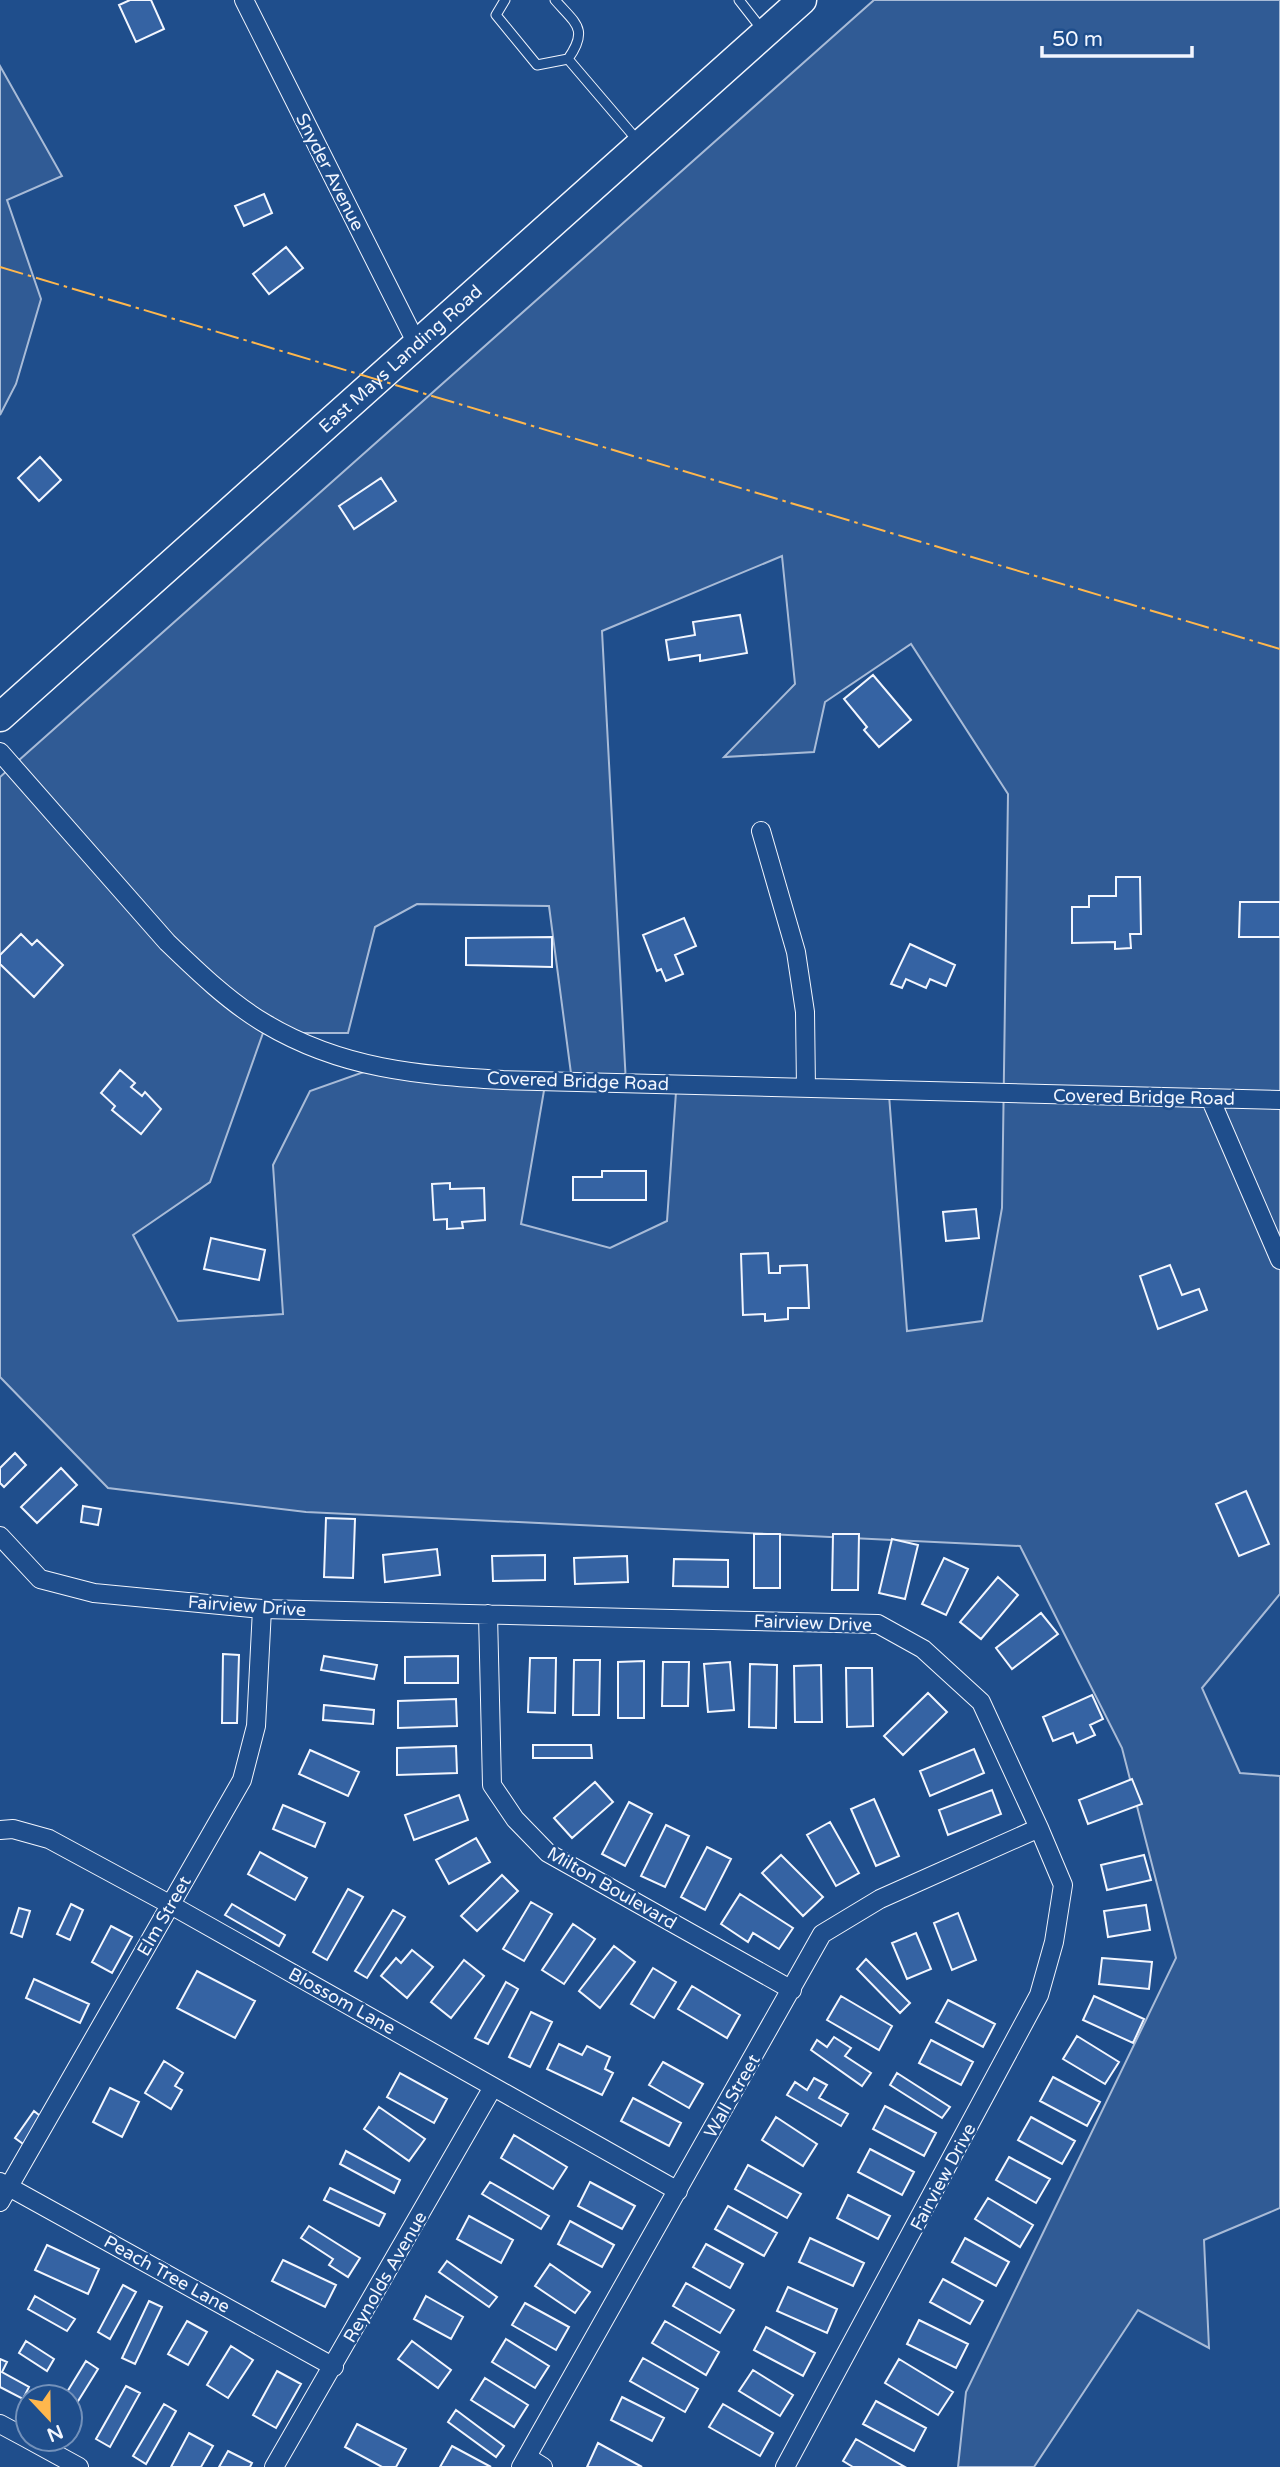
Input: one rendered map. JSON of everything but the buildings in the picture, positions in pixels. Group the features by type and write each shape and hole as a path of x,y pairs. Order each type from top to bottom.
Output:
{"main road":[{"name":"East Mays Landing Road","path":"0,717 802,0"}],"street":[{"name":"Snyder Avenue","path":"244,0 417,344"},
{"name":"Covered Bridge Road","path":"0,752 167,943 191,965 266,1024 323,1051 356,1063 413,1074 806,1088 1280,1100"},
{"path":"761,831 796,952 805,1012 806,1088"},
{"path":"1210,1098 1280,1260"},
{"name":"Fairview Drive","path":"0,1536 40,1579 94,1593 262,1609 878,1624 923,1649 981,1702 1063,1885 1054,1942 1039,1996 785,2467"},
{"name":"Elm Street","path":"3,2190 242,1780 256,1726 262,1609"},
{"name":"Milton Boulevard","path":"488,1614 492,1785 515,1819 548,1853 792,1990"},
{"name":"Wall Street","path":"524,2462 822,1934 880,1899 1039,1828"},
{"name":"Blossom Lane","path":"0,1829 13,1829 49,1839 678,2191"},
{"name":"Reynolds Avenue","path":"274,2467 493,2087"},
{"name":"Peach Tree Lane","path":"3,2190 334,2367"},
{"path":"54,2453 79,2467"},
{"path":"524,2462 543,2467"}],"lane":[{"path":"505,0 496,15 537,65 568,59 579,44 581,34 576,23 555,0"},
{"path":"738,0 765,33"},
{"path":"568,59 641,144"}],"shaded area":[{"path":"874,0 1280,0 1280,1594 1202,1688 1240,1773 1280,1776 1280,2208 1204,2240 1209,2348 1138,2310 1034,2467 958,2467 966,2392 1176,1958 1122,1748 1020,1546 306,1512 108,1488 0,1377 0,777","holes":["782,556 795,684 724,757 814,752 825,702 911,644 1008,794 1002,1208 982,1321 907,1331 889,1095 676,1092 667,1221 610,1248 521,1224 546,1079 375,1068 310,1091 273,1165 283,1314 178,1321 133,1235 210,1182 263,1033 348,1033 375,927 417,904 549,906 572,1081 626,1084 602,631"]},
{"path":"0,66 62,176 7,200 41,299 16,384 0,415"}],"power":[{"path":"0,267 1280,649"}]}
